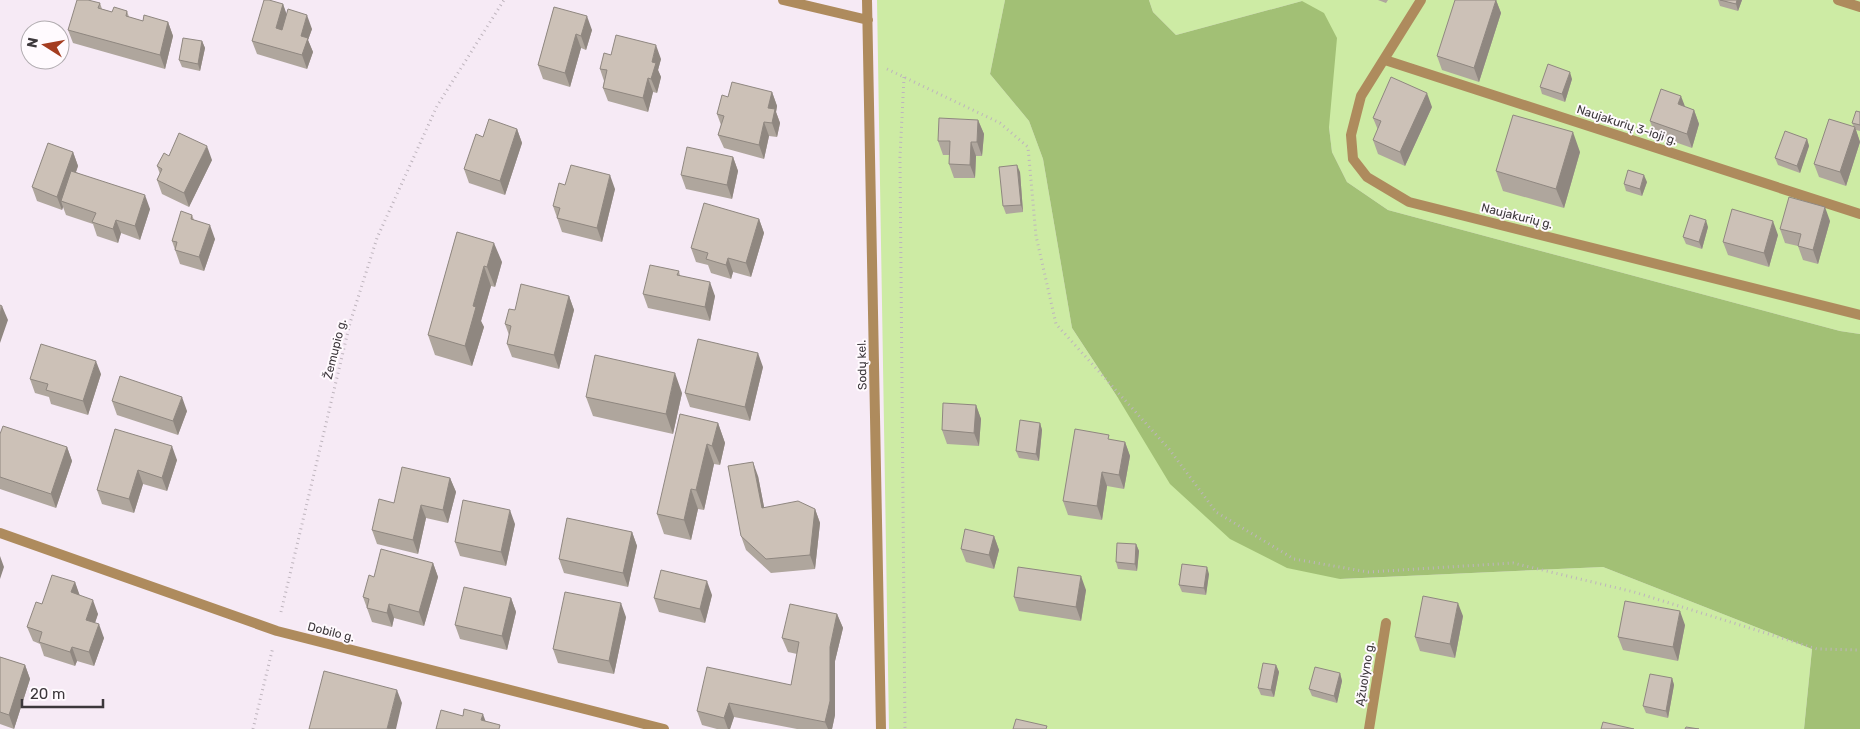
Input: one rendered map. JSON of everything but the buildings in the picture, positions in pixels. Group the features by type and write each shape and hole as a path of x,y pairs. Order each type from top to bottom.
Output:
{"street":[{"path":"783,0 868,20"},
{"name":"Sodų kel.","path":"868,0 881,729"},
{"name":"Naujakurių g.","path":"1421,0 1361,96 1351,135 1353,159 1367,177 1409,202 1860,315"},
{"path":"1838,0 1860,7"},
{"name":"Naujakurių 3-ioji g.","path":"1385,60 1860,214"},
{"name":"Dobilo g.","path":"0,533 277,631 664,729"},
{"name":"Ąžuolyno g.","path":"1369,729 1386,623"}],"path":[{"name":"Žemupio g.","path":"253,729 350,323 377,238 437,106 504,0"},
{"path":"869,60 1000,123 1028,147 1036,236 1056,324 1169,450 1216,512 1294,559 1368,572 1513,563 1634,592 1817,649 1860,650"},
{"path":"904,77 900,157 905,729"}],"green space":[{"path":"877,0 1005,0 990,74 1029,121 1043,159 1072,328 1118,398 1340,579 1603,567 1812,649 1804,729 889,729"},
{"path":"1005,0 1149,0 1153,12 1176,35 1302,1 1324,13 1337,38 1329,127 1332,152 1347,182 1388,210 1840,331 1860,334 1860,729 1804,729 1812,649 1603,567 1340,579 1287,568 1230,539 1170,484 1118,398 1072,328 1043,159 1029,121 990,74"},
{"path":"1149,0 1860,0 1860,334 1840,331 1388,210 1347,182 1332,152 1329,127 1302,1 1176,35 1153,12"}]}
